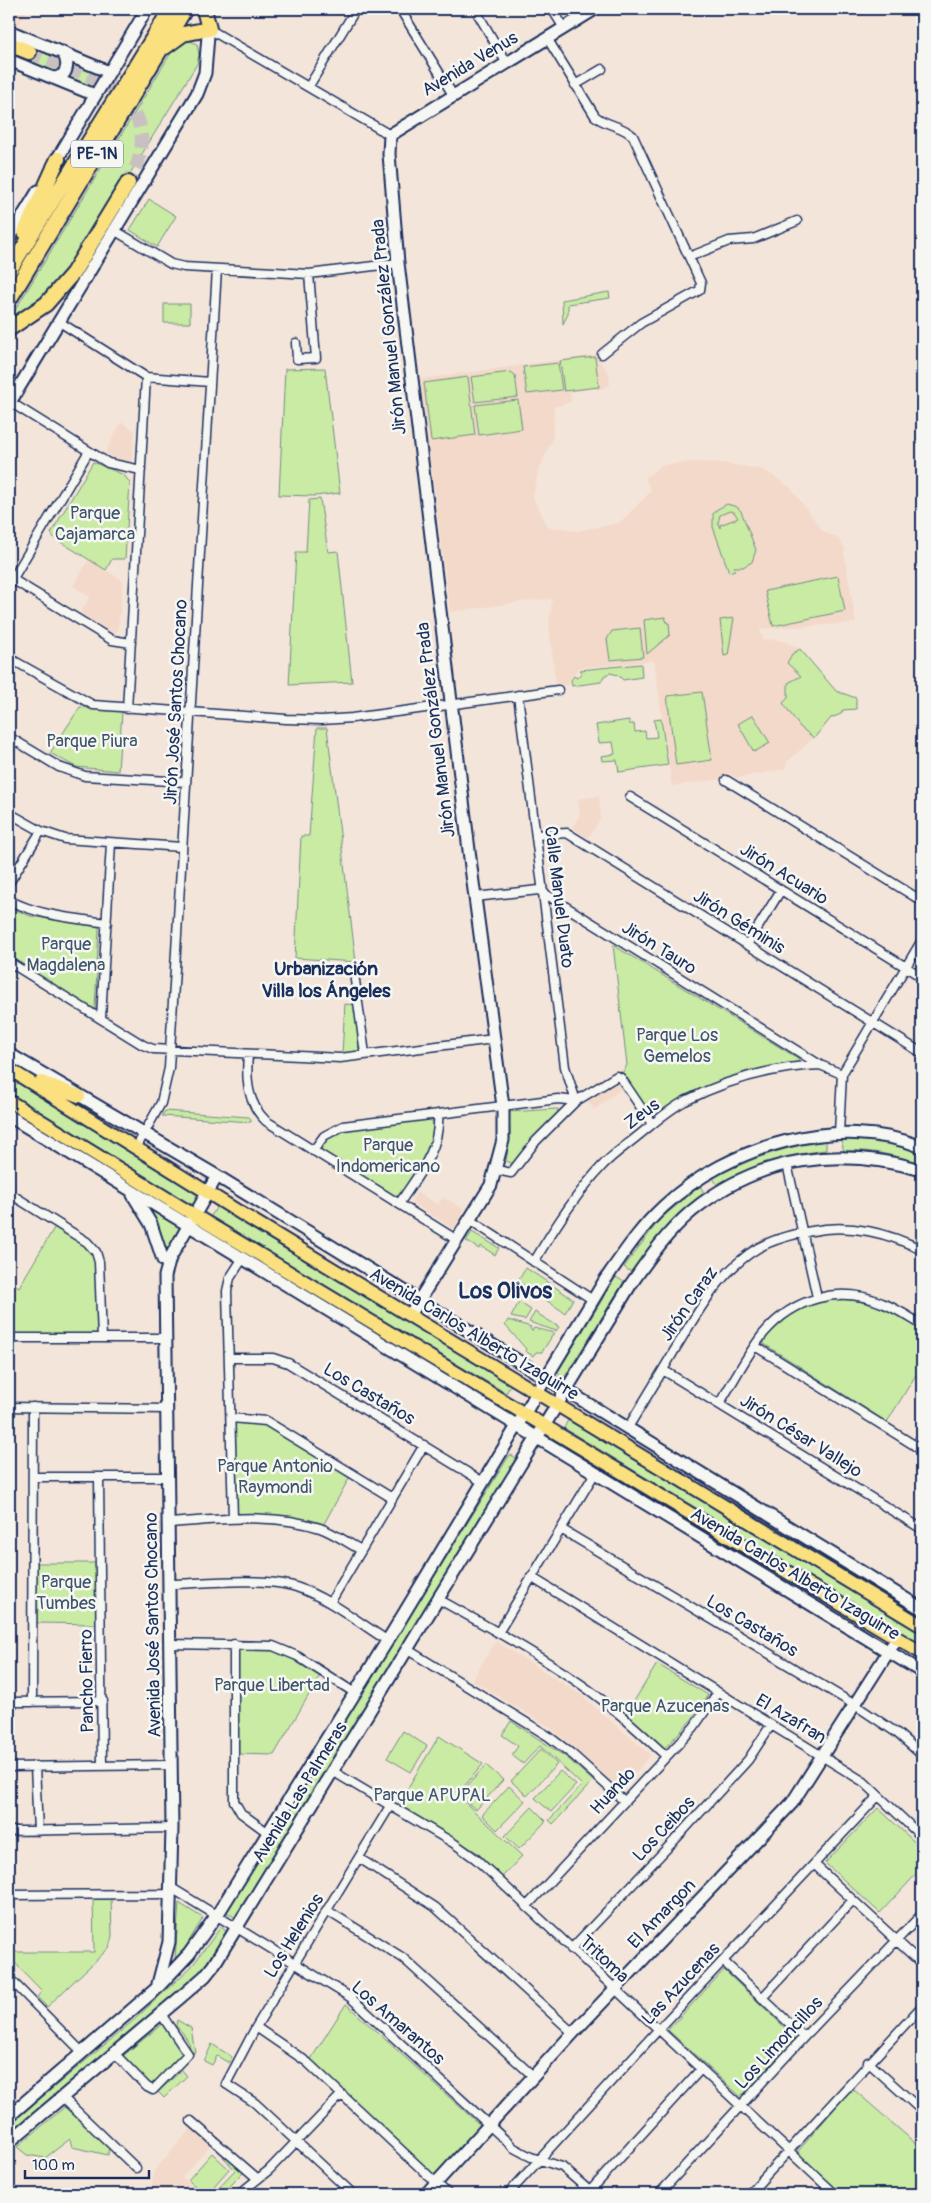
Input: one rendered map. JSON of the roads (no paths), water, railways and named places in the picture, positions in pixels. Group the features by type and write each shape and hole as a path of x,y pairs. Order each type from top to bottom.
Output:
{"highway":[{"name":"PE-1N","path":"11,267 171,9"},
{"name":"PE-1N","path":"9,300 185,9"},
{"path":"157,54 167,44 183,34 208,29 204,9"},
{"path":"9,44 29,52"},
{"path":"11,267 58,159"},
{"path":"9,329 46,304 64,286 128,184"}],"main road":[{"path":"13,1072 29,1076 79,1096"},
{"name":"Avenida Carlos Alberto Izaguirre","path":"13,1072 556,1405 922,1626"},
{"name":"Avenida Carlos Alberto Izaguirre","path":"9,1101 120,1179 524,1414 922,1653"}],"street":[{"path":"9,239 147,9"},
{"path":"141,470 113,465 9,403 197,94 204,73 210,9"},
{"path":"309,86 356,9"},
{"path":"400,9 454,95"},
{"path":"475,9 506,62"},
{"path":"552,9 564,28"},
{"name":"Avenida Venus","path":"390,135 594,9"},
{"path":"208,29 309,86 390,135"},
{"path":"9,31 109,72"},
{"path":"546,38 598,119 633,136 701,283 700,290 641,323 602,354"},
{"path":"53,78 60,76 66,70 67,62 62,52"},
{"path":"9,60 95,96"},
{"path":"575,85 602,69"},
{"name":"Jirón Manuel González Prada","path":"390,135 389,154 398,264 475,897 503,1106 503,1140 492,1185 410,1315"},
{"path":"689,257 729,242 753,239 797,221"},
{"path":"114,230 171,264 184,267 309,274 398,264"},
{"name":"Jirón José Santos Chocano","path":"136,1148 159,1110 165,1092 170,1050 217,269"},
{"path":"296,343 297,359 316,358 309,274"},
{"path":"58,321 146,377 210,382"},
{"path":"127,709 146,377"},
{"path":"89,451 10,582 112,640 131,643"},
{"path":"9,658 84,702 106,708 190,714 322,720 558,690"},
{"name":"Calle Manuel Duato","path":"518,695 565,1067 576,1101"},
{"path":"9,737 59,767 78,774 186,782"},
{"path":"726,780 922,901"},
{"name":"Jirón Acuario","path":"630,797 922,977"},
{"path":"9,813 41,831 65,839 182,847"},
{"path":"9,884 41,831"},
{"name":"Jirón Géminis","path":"536,835 567,833 922,1053"},
{"path":"101,1018 111,843"},
{"path":"475,897 536,889 542,892"},
{"path":"748,945 781,890"},
{"name":"Jirón Tauro","path":"542,892 820,1065"},
{"path":"9,900 40,912 106,923"},
{"path":"839,1132 842,1074 922,940"},
{"path":"9,962 146,1046 170,1050 340,1058 494,1039"},
{"path":"354,973 365,1054"},
{"name":"Avenida Carlos Alberto Izaguirre","path":"9,1054 145,1133 420,1299 627,1429 922,1609"},
{"path":"248,1054 247,1085 256,1110 266,1121 457,1240"},
{"path":"820,1065 842,1074"},
{"name":"Zeus","path":"534,1262 572,1202 591,1178 614,1155 652,1124 684,1102 726,1084 764,1072 794,1066 820,1065"},
{"path":"497,1170 507,1173 514,1170 536,1141 576,1101 617,1076 621,1078 652,1124"},
{"path":"313,1151 324,1136 337,1128 558,1099 576,1101"},
{"path":"399,1204 434,1149 438,1135 438,1114"},
{"name":"Avenida Carlos Alberto Izaguirre","path":"9,1116 191,1220 243,1258 922,1672"},
{"name":"Avenida Las Palmeras","path":"9,2116 156,1988 189,1954 216,1915 388,1641 593,1300 638,1235 664,1206 692,1182 717,1167 751,1152 784,1142 839,1132 889,1136 922,1147"},
{"name":"Avenida Las Palmeras","path":"9,2142 206,1976 334,1772 631,1284 672,1230 692,1211 716,1194 744,1178 787,1164 814,1158 836,1156 871,1158 922,1170"},
{"path":"787,1164 817,1297"},
{"name":"Avenida José Santos Chocano","path":"156,1988 164,1967 169,1942 172,1828 166,1276 169,1260 217,1176"},
{"path":"120,1179 146,1215 156,1236 163,1260 166,1262 169,1260"},
{"path":"9,1193 83,1240 96,1252 99,1262 102,1338"},
{"path":"470,1220 593,1300"},
{"name":"Jirón Caraz","path":"627,1429 701,1307 736,1264 758,1248 803,1232 833,1228 867,1231 894,1238 922,1250"},
{"path":"233,1519 228,1287 230,1278 243,1258"},
{"path":"719,1404 768,1328 784,1313 817,1297 868,1298 891,1307 922,1326"},
{"path":"9,1338 166,1338"},
{"path":"755,1346 919,1449 922,1436"},
{"name":"Los Castaños","path":"230,1358 273,1358 288,1363 483,1482"},
{"name":"Jirón César Vallejo","path":"663,1370 922,1529"},
{"path":"9,1407 167,1410"},
{"path":"32,1702 33,1407"},
{"path":"231,1418 266,1420 392,1498"},
{"path":"330,1604 424,1445"},
{"path":"498,1633 595,1473"},
{"path":"33,1477 168,1477"},
{"name":"Pancho Fierro","path":"99,1478 103,1701 102,1764"},
{"path":"169,1523 233,1519 273,1519 321,1529 361,1550"},
{"name":"Los Castaños","path":"562,1529 855,1706 897,1733 922,1755"},
{"name":"El Azafran","path":"531,1577 864,1782 922,1837"},
{"path":"170,1584 277,1584 303,1590 330,1604 388,1641"},
{"path":"438,1599 498,1633 583,1686 619,1714 666,1756"},
{"name":"El Amargon","path":"426,2194 573,2033 792,1803 897,1638"},
{"path":"170,1644 266,1644 283,1649 355,1693"},
{"path":"234,1644 234,1799 241,1813 267,1832"},
{"path":"408,1650 548,1736 586,1765 624,1801"},
{"name":"Huando","path":"526,1906 694,1727 718,1692"},
{"path":"9,1702 103,1701"},
{"name":"Los Ceibos","path":"571,1949 742,1767 771,1725"},
{"path":"9,1767 102,1764 172,1765"},
{"path":"35,1766 38,1831"},
{"name":"Tritoma","path":"334,1772 476,1859 739,2107 835,2194"},
{"name":"Las Azucenas","path":"508,2194 658,2030 878,1796"},
{"name":"Los Helenios","path":"297,2141 255,2103 226,2084 256,2027 390,1806"},
{"path":"9,1831 172,1828"},
{"path":"359,1858 435,1907 573,2033"},
{"path":"814,1864 922,1964"},
{"path":"9,1895 170,1890"},
{"name":"Los Amarantos","path":"170,1890 216,1915 355,2002 518,2151 562,2167 591,2193"},
{"path":"762,1998 853,1900"},
{"path":"328,1911 403,1958 533,2076"},
{"name":"Los Limoncillos","path":"660,2194 804,2037 922,1914"},
{"path":"723,1961 804,2037"},
{"path":"9,1978 82,2052"},
{"path":"750,2194 868,2062 922,2006"},
{"path":"114,2053 147,2087 153,2090 188,2054 161,2014"},
{"path":"256,2027 307,2062 448,2194"},
{"path":"868,2062 921,2106"},
{"path":"591,2193 700,2070"},
{"path":"239,2194 258,2179 341,2095"},
{"path":"62,2096 136,2168"},
{"path":"191,2121 258,2179"},
{"path":"297,2141 353,2194"},
{"path":"339,2194 346,2188"},
{"path":"515,2188 522,2194"}],"tunnel":[{"path":"29,52 98,80 108,85 127,101 139,123 142,135 139,159 128,183"}],"district":[{"name":"Urbanización Villa los Ángeles","path":"326,980"},
{"name":"Los Olivos","path":"505,1291"}],"park label":[{"name":"Parque Cajamarca","path":"95,523"},
{"name":"Parque Piura","path":"92,741"},
{"name":"Parque Magdalena","path":"66,954"},
{"name":"Parque Los Gemelos","path":"677,1045"},
{"name":"Parque Indomericano","path":"388,1155"},
{"name":"Parque Antonio Raymondi","path":"275,1476"},
{"name":"Parque Tumbes","path":"66,1592"},
{"name":"Parque Libertad","path":"272,1685"},
{"name":"Parque Azucenas","path":"665,1706"},
{"name":"Parque APUPAL","path":"432,1795"}]}
